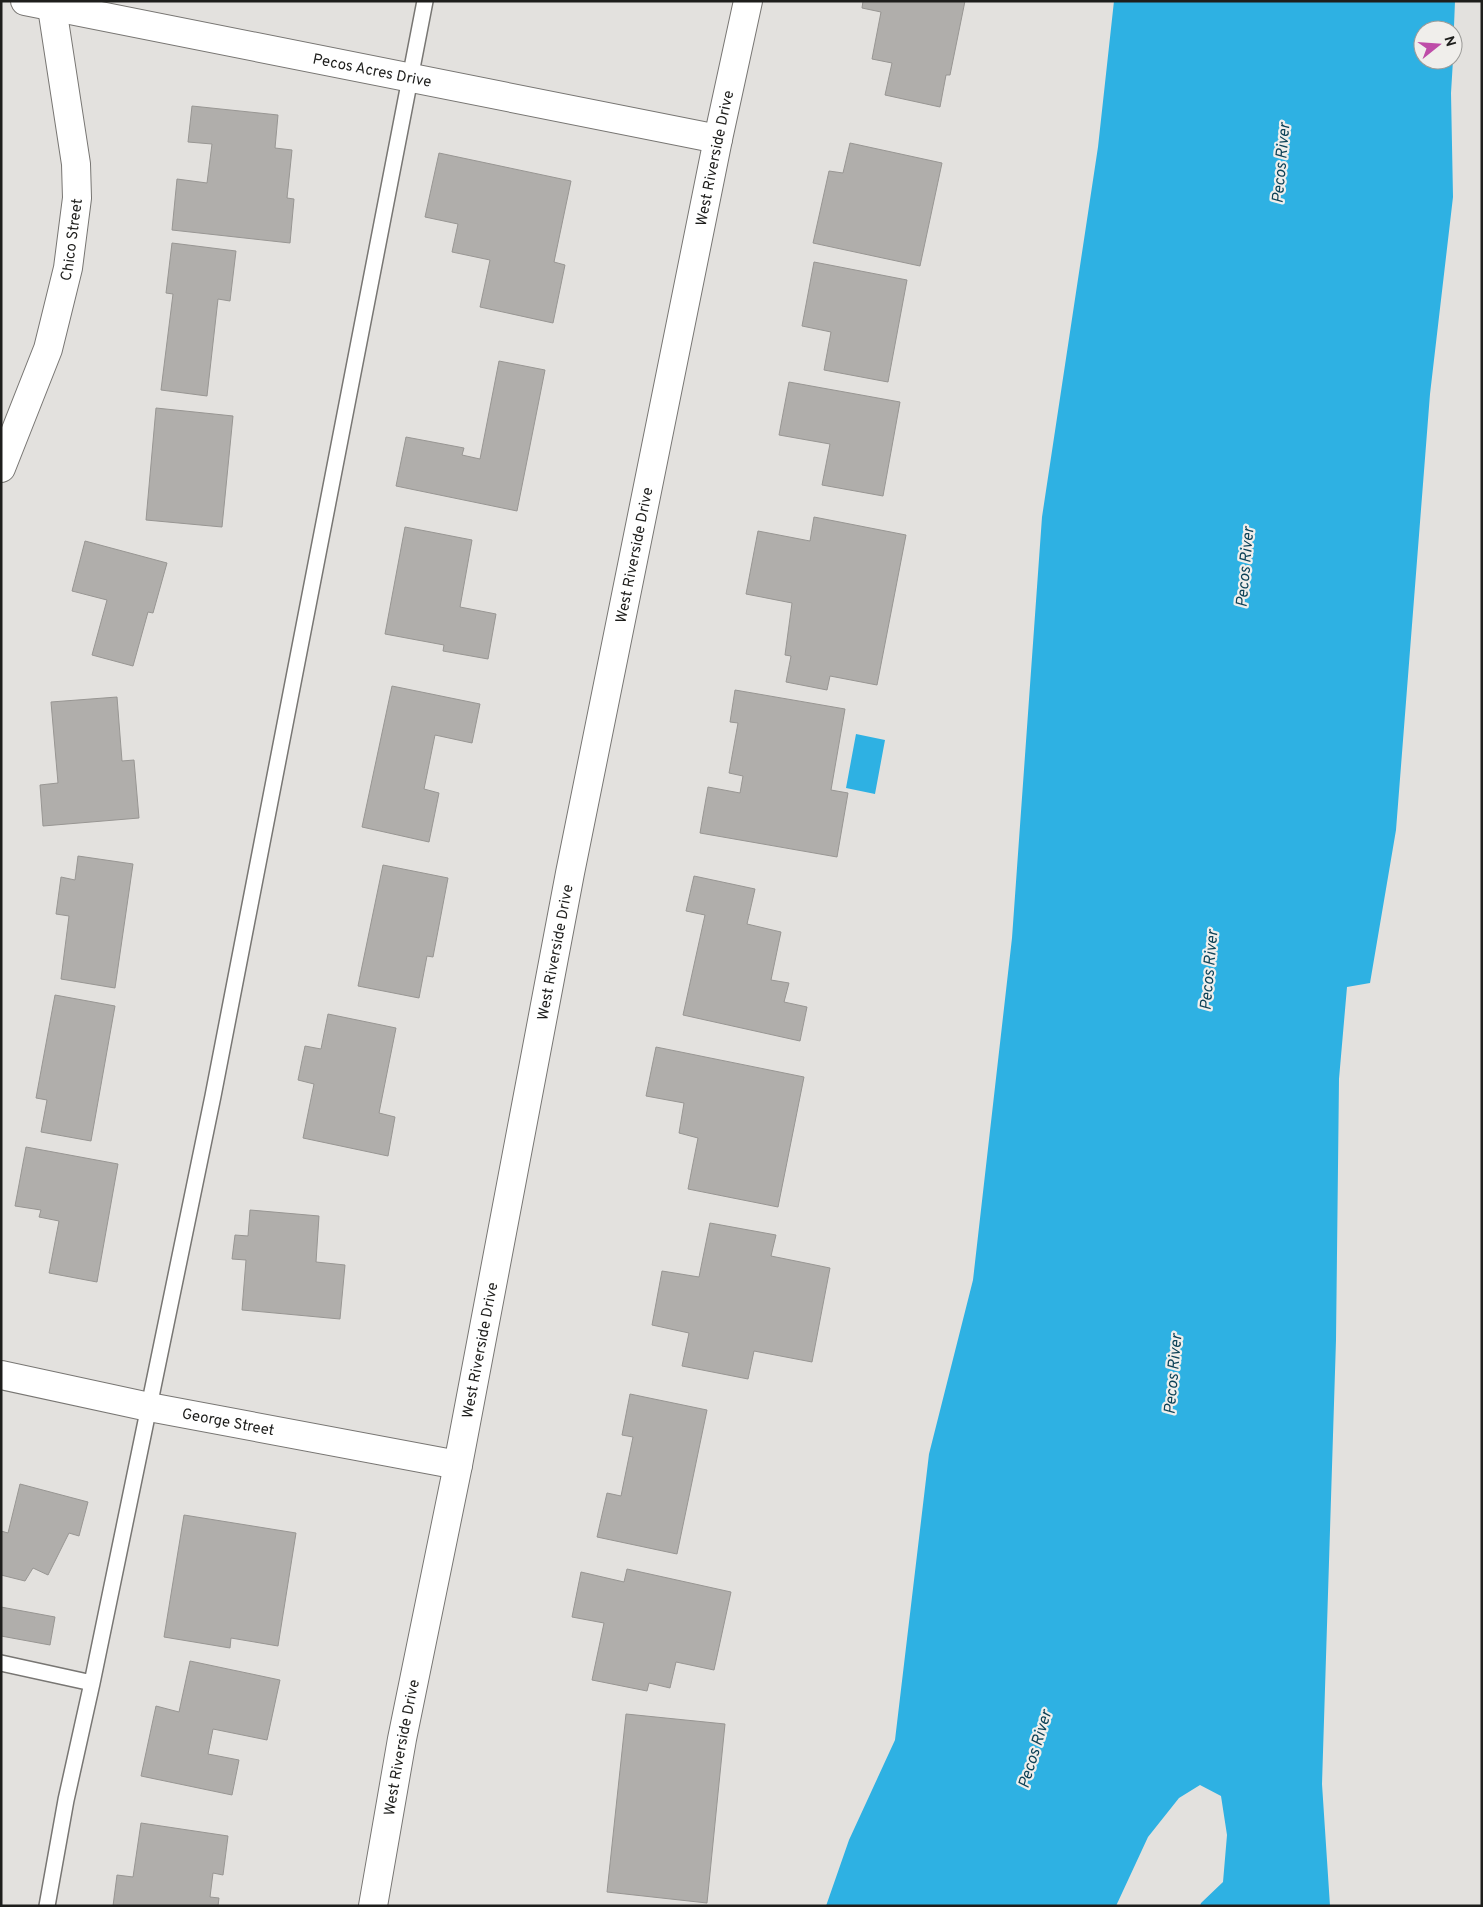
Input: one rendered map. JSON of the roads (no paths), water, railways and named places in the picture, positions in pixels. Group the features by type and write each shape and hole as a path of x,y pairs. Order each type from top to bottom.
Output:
{"street":[{"name":"Pecos Acres Drive","path":"24,1 52,4 718,139"},
{"name":"West Riverside Drive","path":"373,1906 402,1739 458,1465 570,873 718,139 748,1"},
{"name":"Chico Street","path":"1,468 48,349 68,268 77,198 76,164 52,4"},
{"name":"George Street","path":"1,1375 149,1407 458,1465"}],"lane":[{"path":"47,1906 66,1800 92,1683 215,1086 426,1"},
{"path":"1,1663 92,1683"}],"water":[{"name":"Pecos River","path":"1114,1 1455,1 1454,20 1413,20 1413,70 1452,70 1451,93 1453,197 1430,394 1396,830 1370,983 1347,987 1339,1079 1336,1340 1322,1784 1330,1906 1200,1906 1223,1882 1227,1835 1221,1796 1200,1785 1179,1798 1148,1837 1116,1906 826,1906 849,1840 895,1740 929,1454 973,1280 1012,938 1042,517 1098,147"},
{"path":"856,734 885,740 875,794 846,788"}]}
